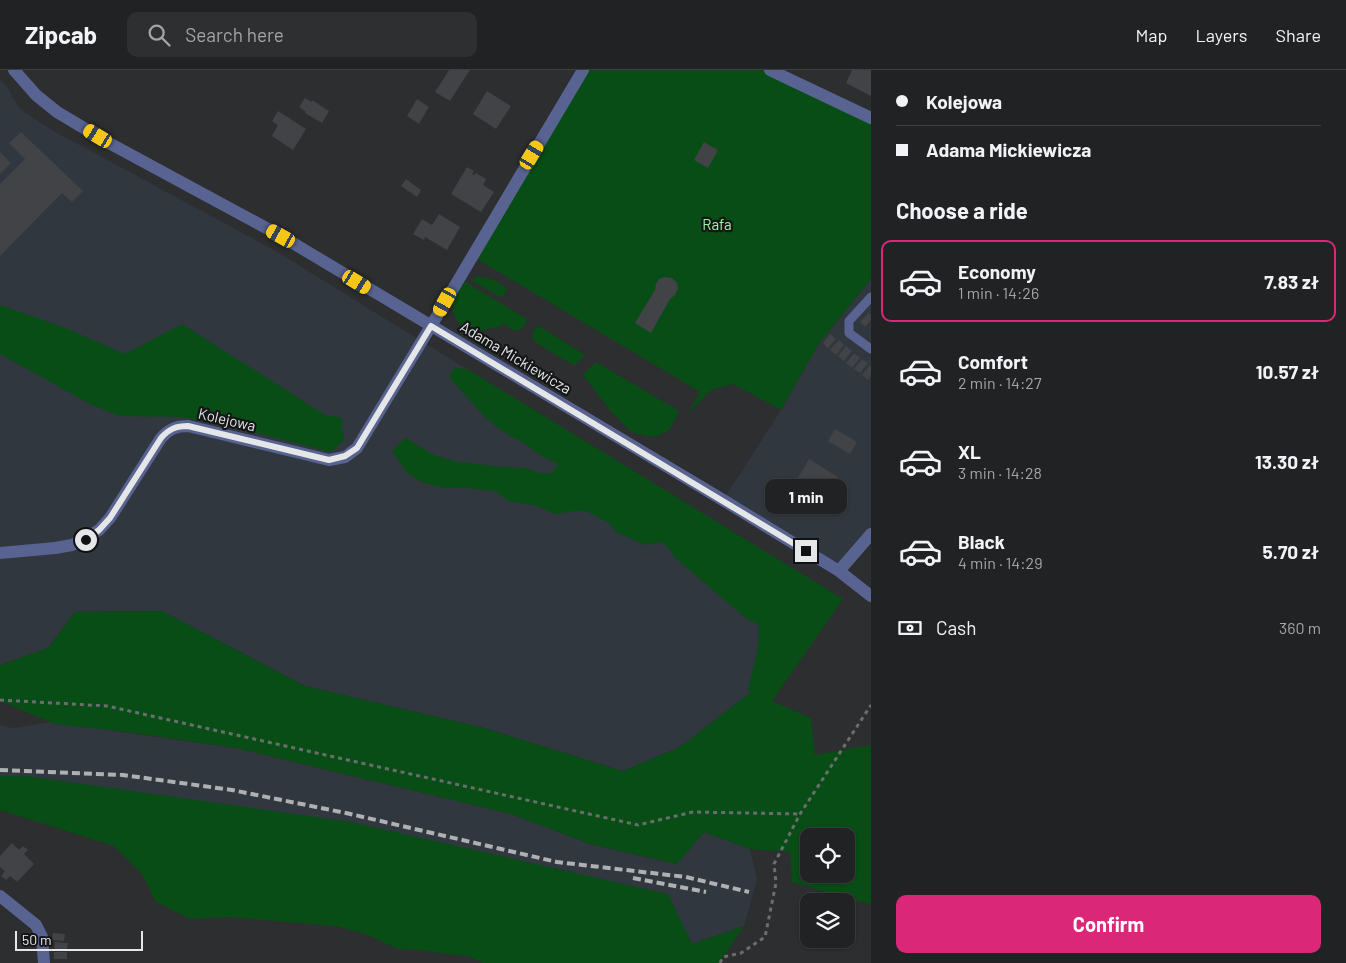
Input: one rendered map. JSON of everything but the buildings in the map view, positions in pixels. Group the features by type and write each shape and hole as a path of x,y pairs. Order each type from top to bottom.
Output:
{"street":[{"name":"Adama Mickiewicza","path":"15,70 36,95 57,112 281,236 715,495 839,571 871,596"},
{"name":"Kolejowa","path":"0,553 55,548 86,540 110,518 161,438 169,430 179,426 188,426 329,460 345,456 357,448 583,70"},
{"path":"770,70 871,118"},
{"path":"839,571 871,534"},
{"path":"0,896 36,925 42,937 44,963"}],"lane":[{"path":"871,297 849,321 849,333 871,349"}],"path":[{"path":"0,700 107,706 638,825 693,812 800,814"},
{"path":"720,963 723,957 742,953 765,937 776,883 774,864 800,814 871,706"}],"shaded area":[{"path":"0,80 6,86 20,109 52,130 274,250 843,599 771,701 752,692 680,747 623,771 484,728 305,686 162,611 75,612 48,648 0,665"},
{"path":"871,279 871,534 839,571 723,500 781,410 819,343"},
{"path":"51,722 236,748 511,814 590,844 676,864 704,832 750,849 757,879 744,926 692,944 26,776 0,776 0,725 13,728"}],"green space":[{"name":"Rafa","path":"583,70 770,70 871,118 871,279 819,343 781,410 733,384 711,390 688,414 700,392 472,256"},
{"path":"477,277 490,278 507,289 502,298 471,280"},
{"path":"465,282 527,319 524,327 519,330 513,330 503,323 501,326 470,333 466,330 456,319 453,310 454,299"},
{"path":"0,305 63,327 125,354 182,324 325,415 342,418 342,429 345,439 331,452 249,431 181,417 120,416 90,404 0,354"},
{"path":"539,326 585,355 575,365 535,342 532,337 534,330"},
{"path":"596,362 679,411 669,430 658,436 646,436 631,432 609,409 583,375"},
{"path":"454,368 467,369 843,599 772,701 811,718 815,755 871,745 871,904 855,900 855,893 830,893 792,882 790,852 750,849 704,832 677,864 590,844 511,814 236,748 127,732 55,724 0,701 0,665 48,648 75,612 162,611 305,686 484,728 623,771 680,747 751,692 748,690 758,647 759,625 747,619 674,557 668,547 660,542 644,545 616,532 609,523 586,511 554,514 538,506 508,501 495,491 444,488 424,483 407,473 392,451 405,438 434,455 454,461 527,468 539,473 552,473 558,464 538,454 526,444 498,428 483,415 449,377"},
{"path":"0,776 26,776 351,822 668,894 692,944 744,926 719,963 483,963 468,956 398,949 365,934 336,926 228,917 190,919 156,902 142,874 114,846 0,810"}],"railway":[{"path":"0,770 123,775 232,790 346,813 557,862 686,877 749,892"},
{"path":"633,878 706,892"}],"route":[{"path":"86,540 110,518 161,438 169,430 179,426 188,426 329,460 345,456 357,448 431,326 806,551"}]}
